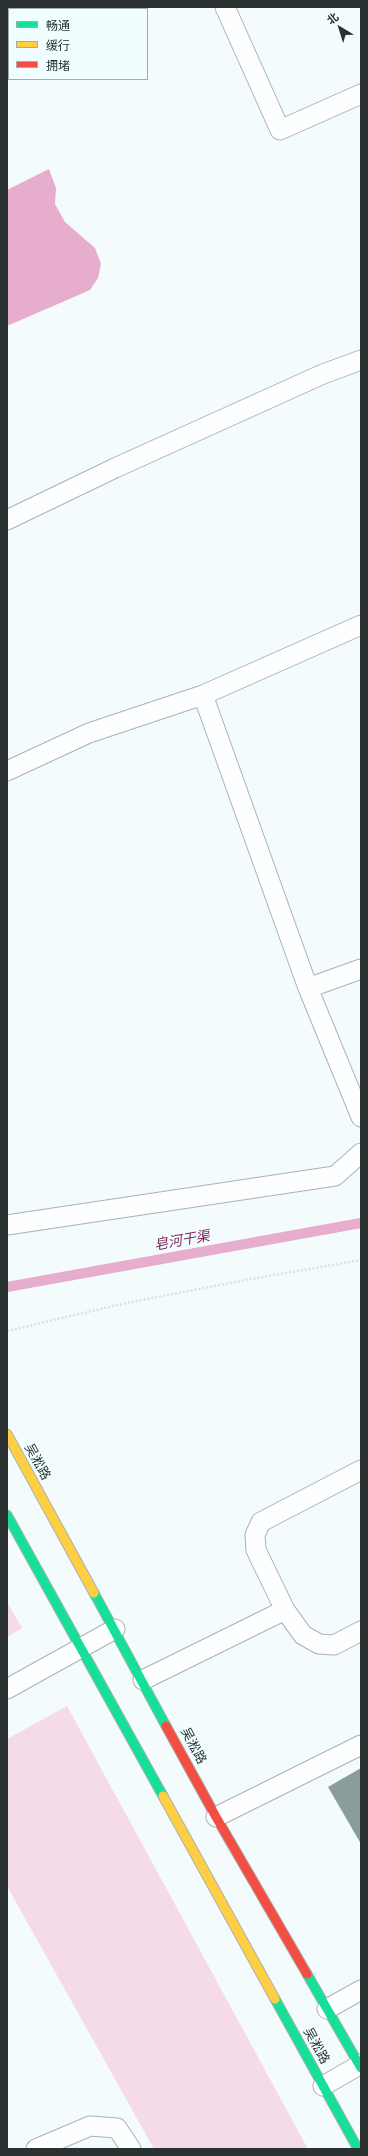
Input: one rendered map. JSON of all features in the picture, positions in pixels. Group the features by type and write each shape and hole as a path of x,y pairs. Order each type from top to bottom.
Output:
{"main road":[{"name":"吴淞路","path":"7,1434 143,1680 216,1817 360,2066"},
{"name":"吴淞路","path":"7,1515 358,2149"}],"lane":[{"path":"225,7 280,130 361,94"},
{"path":"7,520 308,381 361,360"},
{"path":"7,771 89,733 203,694 361,625"},
{"path":"203,694 308,988 361,1117"},
{"path":"308,988 361,969"},
{"path":"7,1225 335,1176 361,1153"},
{"path":"361,1470 261,1522 255,1535 256,1550 286,1610 303,1635 319,1644 334,1645 361,1631"},
{"path":"143,1680 286,1610"},
{"path":"7,1689 115,1629"},
{"path":"216,1817 361,1745"},
{"path":"327,2009 361,1990"},
{"path":"323,2086 360,2066"},
{"path":"36,2149 90,2126 117,2128 131,2149"}],"path":[{"path":"7,1331 126,1303 251,1278 361,1260"}],"shaded area":[{"path":"49,169 56,188 55,204 65,222 95,248 101,264 98,278 90,290 7,326 7,190"},
{"path":"7,1602 22,1628 7,1637"},
{"path":"67,1706 308,2149 154,2149 7,1886 7,1739"}],"building":[{"path":"361,1768 361,1844 328,1787"}],"waterway":[{"name":"皂河干渠","path":"7,1287 361,1223"}],"traffic: fast":[{"path":"7,1515 163,1796"},
{"path":"94,1593 166,1726"},
{"path":"307,1974 361,2068"},
{"path":"275,1999 358,2149"}],"traffic: slow":[{"path":"7,1434 94,1593"},
{"path":"163,1796 275,1999"}],"traffic: jam":[{"path":"166,1726 216,1817 307,1974"}]}
